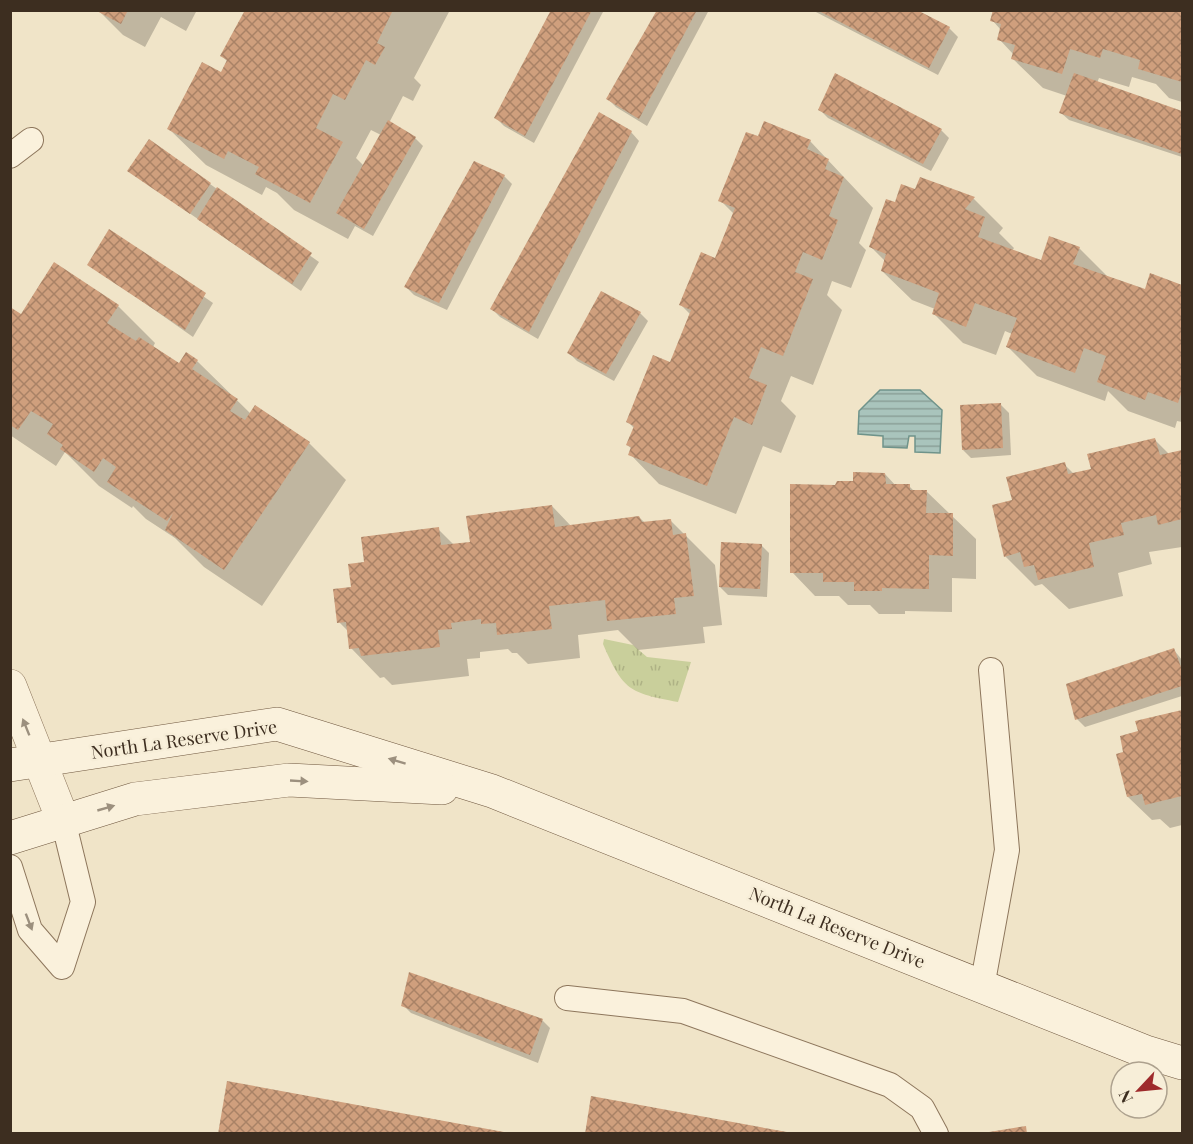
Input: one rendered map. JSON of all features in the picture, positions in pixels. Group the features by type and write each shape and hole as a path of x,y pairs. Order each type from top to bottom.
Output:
{"street":[{"path":"10,686 25,763 63,820"},
{"name":"North La Reserve Drive","path":"25,763 277,724 492,791 1146,1052 1182,1063"},
{"name":"North La Reserve Drive","path":"10,838 135,799 289,780 492,791"}],"lane":[{"path":"10,156 31,140"},
{"path":"982,987 1007,850 992,670"},
{"path":"10,867 30,930 62,967 83,903 63,820"},
{"path":"567,998 682,1011 890,1085 922,1108 936,1134"}],"green space":[{"path":"604,639 633,645 647,657 691,662 678,702 648,696 630,687 616,671 603,644"}],"water":[{"path":"880,390 920,390 942,410 940,453 915,452 915,436 909,436 907,448 883,447 883,436 858,434 859,411"}],"building":[{"path":"95,10 128,10 121,24"},
{"path":"245,10 393,10 377,43 385,47 375,65 366,60 345,100 333,94 316,128 343,142 310,203 255,174 259,167 228,151 224,159 167,129 202,62 221,72 227,60 220,56"},
{"path":"551,10 592,10 525,136 494,118"},
{"path":"657,10 697,10 639,119 606,99"},
{"path":"817,10 917,10 950,27 929,68"},
{"path":"993,10 1182,10 1182,82 1138,69 1140,60 1103,49 1100,58 1070,49 1062,74 1011,59 1015,45 997,40 1001,24 990,21"},
{"path":"835,73 942,129 923,164 818,110"},
{"path":"1074,73 1182,111 1182,154 1059,113"},
{"path":"599,112 632,131 529,332 490,309"},
{"path":"388,120 416,137 364,229 336,213"},
{"path":"764,121 811,140 807,149 829,159 825,169 844,177 829,216 838,220 822,260 803,252 795,272 813,279 783,356 761,347 749,378 767,385 752,425 734,417 707,486 628,455 631,447 626,445 634,426 626,422 653,355 670,362 691,310 679,305 701,252 715,258 735,208 718,201 746,132 758,136"},
{"path":"149,139 211,183 190,214 127,171"},
{"path":"474,161 505,175 439,303 404,287"},
{"path":"920,177 975,197 965,209 985,217 978,237 1041,260 1049,236 1080,247 1073,264 1145,289 1150,273 1182,285 1182,391 1178,403 1148,392 1145,400 1097,382 1106,356 1084,348 1075,373 1006,347 1017,318 975,303 966,327 932,314 939,293 881,271 886,254 869,247 886,199 895,202 901,184 915,189"},
{"path":"217,187 312,253 292,284 197,219"},
{"path":"109,229 206,293 185,330 87,265"},
{"path":"54,262 119,305 107,323 136,341 139,337 179,363 186,352 198,360 192,369 238,399 230,411 245,420 255,405 310,442 224,570 165,530 173,513 167,521 107,482 116,467 103,458 94,472 60,449 63,445 47,434 53,424 31,411 18,430 10,425 10,307 21,314"},
{"path":"601,291 641,312 606,374 567,353"},
{"path":"1001,403 1003,448 962,450 960,405"},
{"path":"1155,438 1160,455 1182,450 1182,519 1158,525 1156,515 1121,523 1124,535 1089,543 1094,567 1038,580 1034,565 1024,567 1020,552 1004,557 992,505 1012,500 1006,477 1065,462 1068,474 1091,469 1087,454"},
{"path":"853,472 885,473 886,484 910,484 910,490 927,490 926,513 953,513 953,556 929,555 929,589 882,588 882,591 854,591 854,582 823,582 823,573 790,573 790,484 835,485 837,481 853,481"},
{"path":"552,505 555,527 639,516 642,522 671,519 673,535 686,533 694,596 674,598 676,614 607,621 605,600 549,606 552,629 497,635 496,623 481,624 481,619 451,623 452,629 438,630 440,647 361,656 359,648 349,649 346,622 337,623 333,589 351,587 348,564 364,562 361,537 439,527 441,545 470,542 466,516"},
{"path":"721,542 762,544 760,589 719,587"},
{"path":"1174,648 1182,670 1182,686 1075,720 1066,684"},
{"path":"1182,710 1182,796 1145,805 1142,794 1127,797 1116,754 1123,752 1120,736 1138,731 1135,721"},
{"path":"409,972 543,1019 530,1055 401,1006"},
{"path":"227,1081 504,1132 504,1134 218,1134"},
{"path":"591,1096 787,1132 787,1134 585,1134"},
{"path":"1026,1126 1027,1134 989,1134 989,1132"}]}
